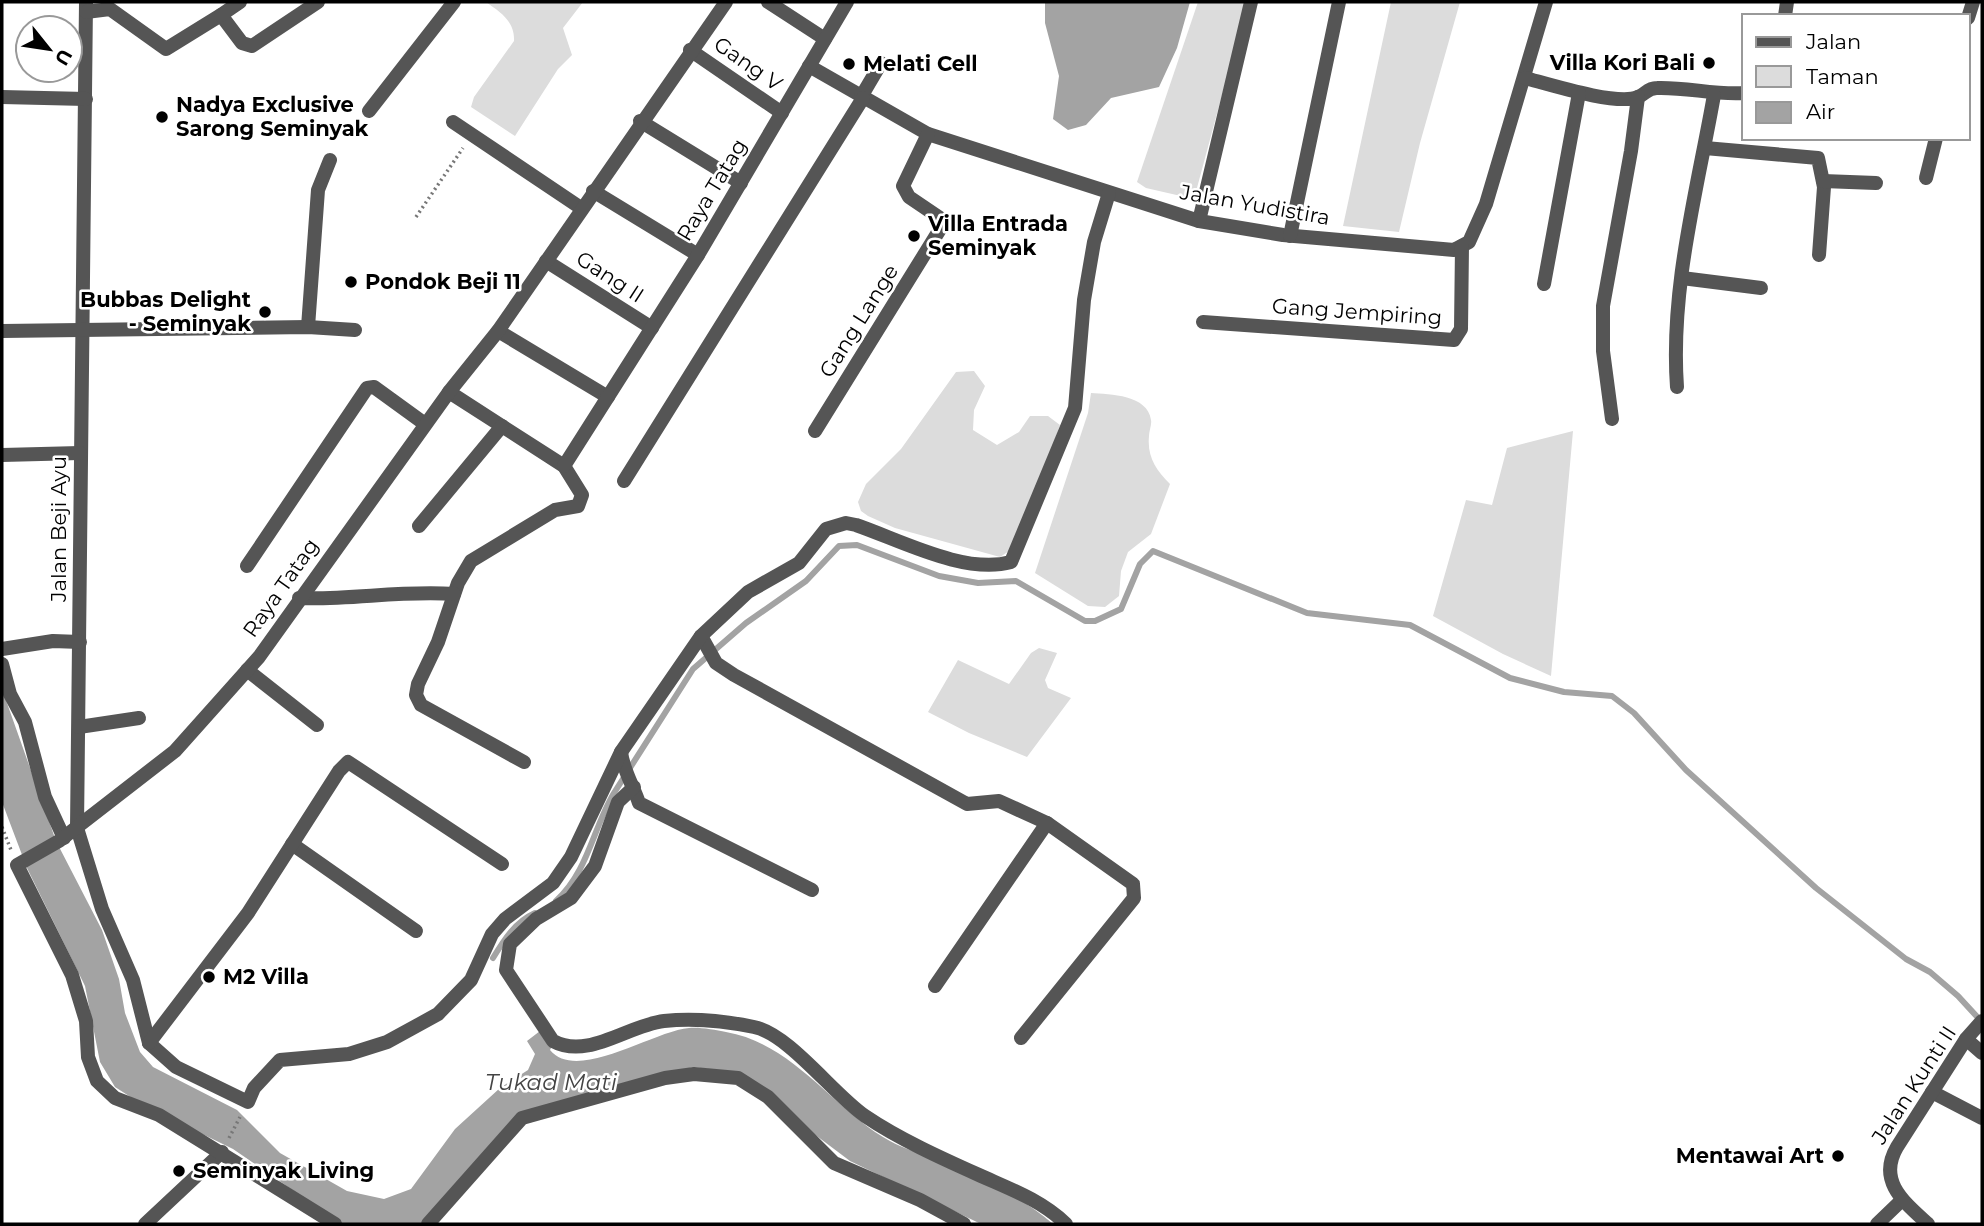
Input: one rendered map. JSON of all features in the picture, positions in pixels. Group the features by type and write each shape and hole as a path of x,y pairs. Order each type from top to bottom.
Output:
{"street":[{"path":"86,7 110,9 166,49 240,2"},
{"path":"221,15 242,43 252,46 318,2"},
{"path":"369,111 454,2"},
{"name":"Raya Tatag","path":"19,864 62,839 175,751 247,670 425,424 498,331 640,121 726,2"},
{"path":"768,2 825,39"},
{"name":"Raya Tatag","path":"564,466 698,255 847,2"},
{"path":"1199,221 1251,2"},
{"path":"1290,236 1339,2"},
{"path":"1462,246 1474,233 1486,204 1546,2"},
{"name":"Jalan Beji Ayu","path":"86,7 77,828 102,909 133,980 149,1043"},
{"name":"Gang V","path":"690,50 782,113"},
{"path":"624,481 881,63"},
{"name":"Jalan Yudistira","path":"809,66 928,134 1199,221 1290,236 1444,251 1462,246"},
{"path":"1525,78 1579,93 1638,97 1655,88 1714,95 1742,93"},
{"path":"1544,284 1579,93"},
{"path":"1677,387 1674,346 1682,278 1714,95"},
{"path":"2,97 86,99"},
{"path":"1612,419 1603,351 1603,306 1632,151 1638,97"},
{"path":"640,121 741,183"},
{"path":"453,122 581,208"},
{"name":"Gang Lange","path":"815,430 943,226 940,218 909,197 902,186 928,134"},
{"path":"1926,178 1936,140"},
{"path":"1705,148 1818,158 1823,181 1819,255"},
{"path":"308,327 318,190 330,160"},
{"path":"1823,181 1876,183"},
{"path":"593,191 698,255"},
{"path":"502,864 348,762 339,771 248,912 149,1043 176,1067 248,1102 254,1088 280,1060 349,1054 387,1042 415,1029 438,1014 471,980 492,934 505,919 553,883 571,857 622,759 704,642 748,592 799,563 816,539 837,525 856,525 971,565 999,566 1011,562 1075,408 1084,299 1094,242 1109,193"},
{"name":"Gang Jempiring","path":"1203,322 1454,340 1461,329 1462,246"},
{"name":"Gang II","path":"546,261 652,328"},
{"path":"1682,278 1761,288"},
{"path":"2,331 308,327 355,330"},
{"path":"498,331 608,397"},
{"path":"247,566 367,388 374,387 425,424"},
{"path":"449,392 564,466 582,495 578,506 555,510 471,561 454,594 438,642 418,684 417,702 524,762"},
{"path":"419,526 502,426"},
{"path":"2,455 80,453"},
{"path":"299,598 331,599 429,592 454,594"},
{"path":"2,649 52,642 80,642"},
{"path":"704,642 716,663 967,804 999,801 1047,824 1133,884 1134,898 1021,1038"},
{"path":"2,664 10,694 25,722 45,797 62,839"},
{"path":"247,670 317,725"},
{"path":"79,727 139,718"},
{"path":"622,759 639,803 668,820 812,890"},
{"path":"633,783 618,802 594,866 571,898 536,919 510,944 506,970 553,1041 564,1047 590,1046 639,1026 665,1021 705,1020 758,1027 788,1044 850,1106 883,1128 1023,1193 1066,1224"},
{"path":"935,986 1047,824"},
{"path":"292,844 416,931"},
{"path":"19,864 72,975 86,1021 89,1056 97,1081 116,1098 159,1115 223,1150 335,1224"},
{"name":"Jalan Kunti II","path":"1902,1200 1888,1174 1891,1156 1966,1039 1982,1021"},
{"path":"1966,1039 1982,1054"},
{"path":"428,1224 522,1118 665,1078 694,1074 738,1078 768,1097 834,1163 920,1200 964,1224"},
{"path":"1932,1091 1982,1118"},
{"path":"145,1224 223,1150"},
{"path":"1877,1224 1902,1200 1928,1224"}],"path":[{"path":"416,218 473,135"},
{"path":"2,827 19,864"},
{"path":"223,1150 244,1109"}],"green space":[{"path":"486,2 583,2 563,28 572,55 558,69 515,136 471,107 474,97 514,41 509,23"},
{"path":"1198,2 1247,2 1194,199 1146,188 1137,182"},
{"path":"1391,2 1460,2 1420,143 1399,232 1343,226"},
{"path":"974,371 985,386 974,410 973,430 997,445 1019,432 1030,416 1048,416 1060,425 1039,485 1009,551 1000,557 895,528 868,516 861,511 858,502 866,484 901,449 956,372"},
{"path":"1091,393 1127,398 1143,405 1151,420 1151,457 1170,484 1151,534 1128,552 1121,571 1119,596 1105,607 1088,606 1035,573 1088,413"},
{"path":"1573,431 1551,676 1503,654 1433,616 1466,500 1492,505 1507,448"},
{"path":"1039,648 1057,653 1045,680 1048,688 1071,698 1027,757 969,733 928,712 958,660 1009,684 1031,653"}],"water":[{"path":"1045,2 1190,2 1177,48 1159,87 1111,98 1086,125 1068,130 1053,119 1059,76 1045,23"},
{"name":"Tukad Mati","path":"2,689 56,841 102,930 119,979 125,1013 140,1052 153,1067 237,1110 280,1153 347,1191 384,1199 411,1189 455,1129 500,1088 528,1070 535,1054 527,1041 540,1031 552,1046 550,1050 562,1059 578,1061 616,1052 674,1031 698,1028 749,1038 770,1048 790,1061 883,1137 996,1186 1026,1203 1053,1224 981,1224 850,1161 732,1072 693,1067 532,1113 423,1224 342,1224 233,1149 143,1105 115,1087 100,1062 85,986 27,868 2,802"}],"waterway":[{"path":"556,901 576,877 614,793 693,669 746,623 806,581 839,546 857,545 939,576 978,583 1016,581 1085,621 1095,621 1121,609 1140,564 1153,551 1307,613 1410,625 1510,678 1564,692 1612,696 1634,713 1686,770 1816,888 1906,959 1930,972 1981,1021"},
{"path":"493,958 516,926 535,913"}],"place":[{"name":"Villa Kori Bali","path":"1709,63"},
{"name":"Melati Cell","path":"849,64"},
{"name":"Nadya Exclusive Sarong Seminyak","path":"162,117"},
{"name":"Villa Entrada Seminyak","path":"914,236"},
{"name":"Pondok Beji 11","path":"351,282"},
{"name":"Bubbas Delight - Seminyak","path":"265,312"},
{"name":"M2 Villa","path":"209,977"},
{"name":"Mentawai Art","path":"1838,1156"},
{"name":"Seminyak Living","path":"179,1171"}]}
